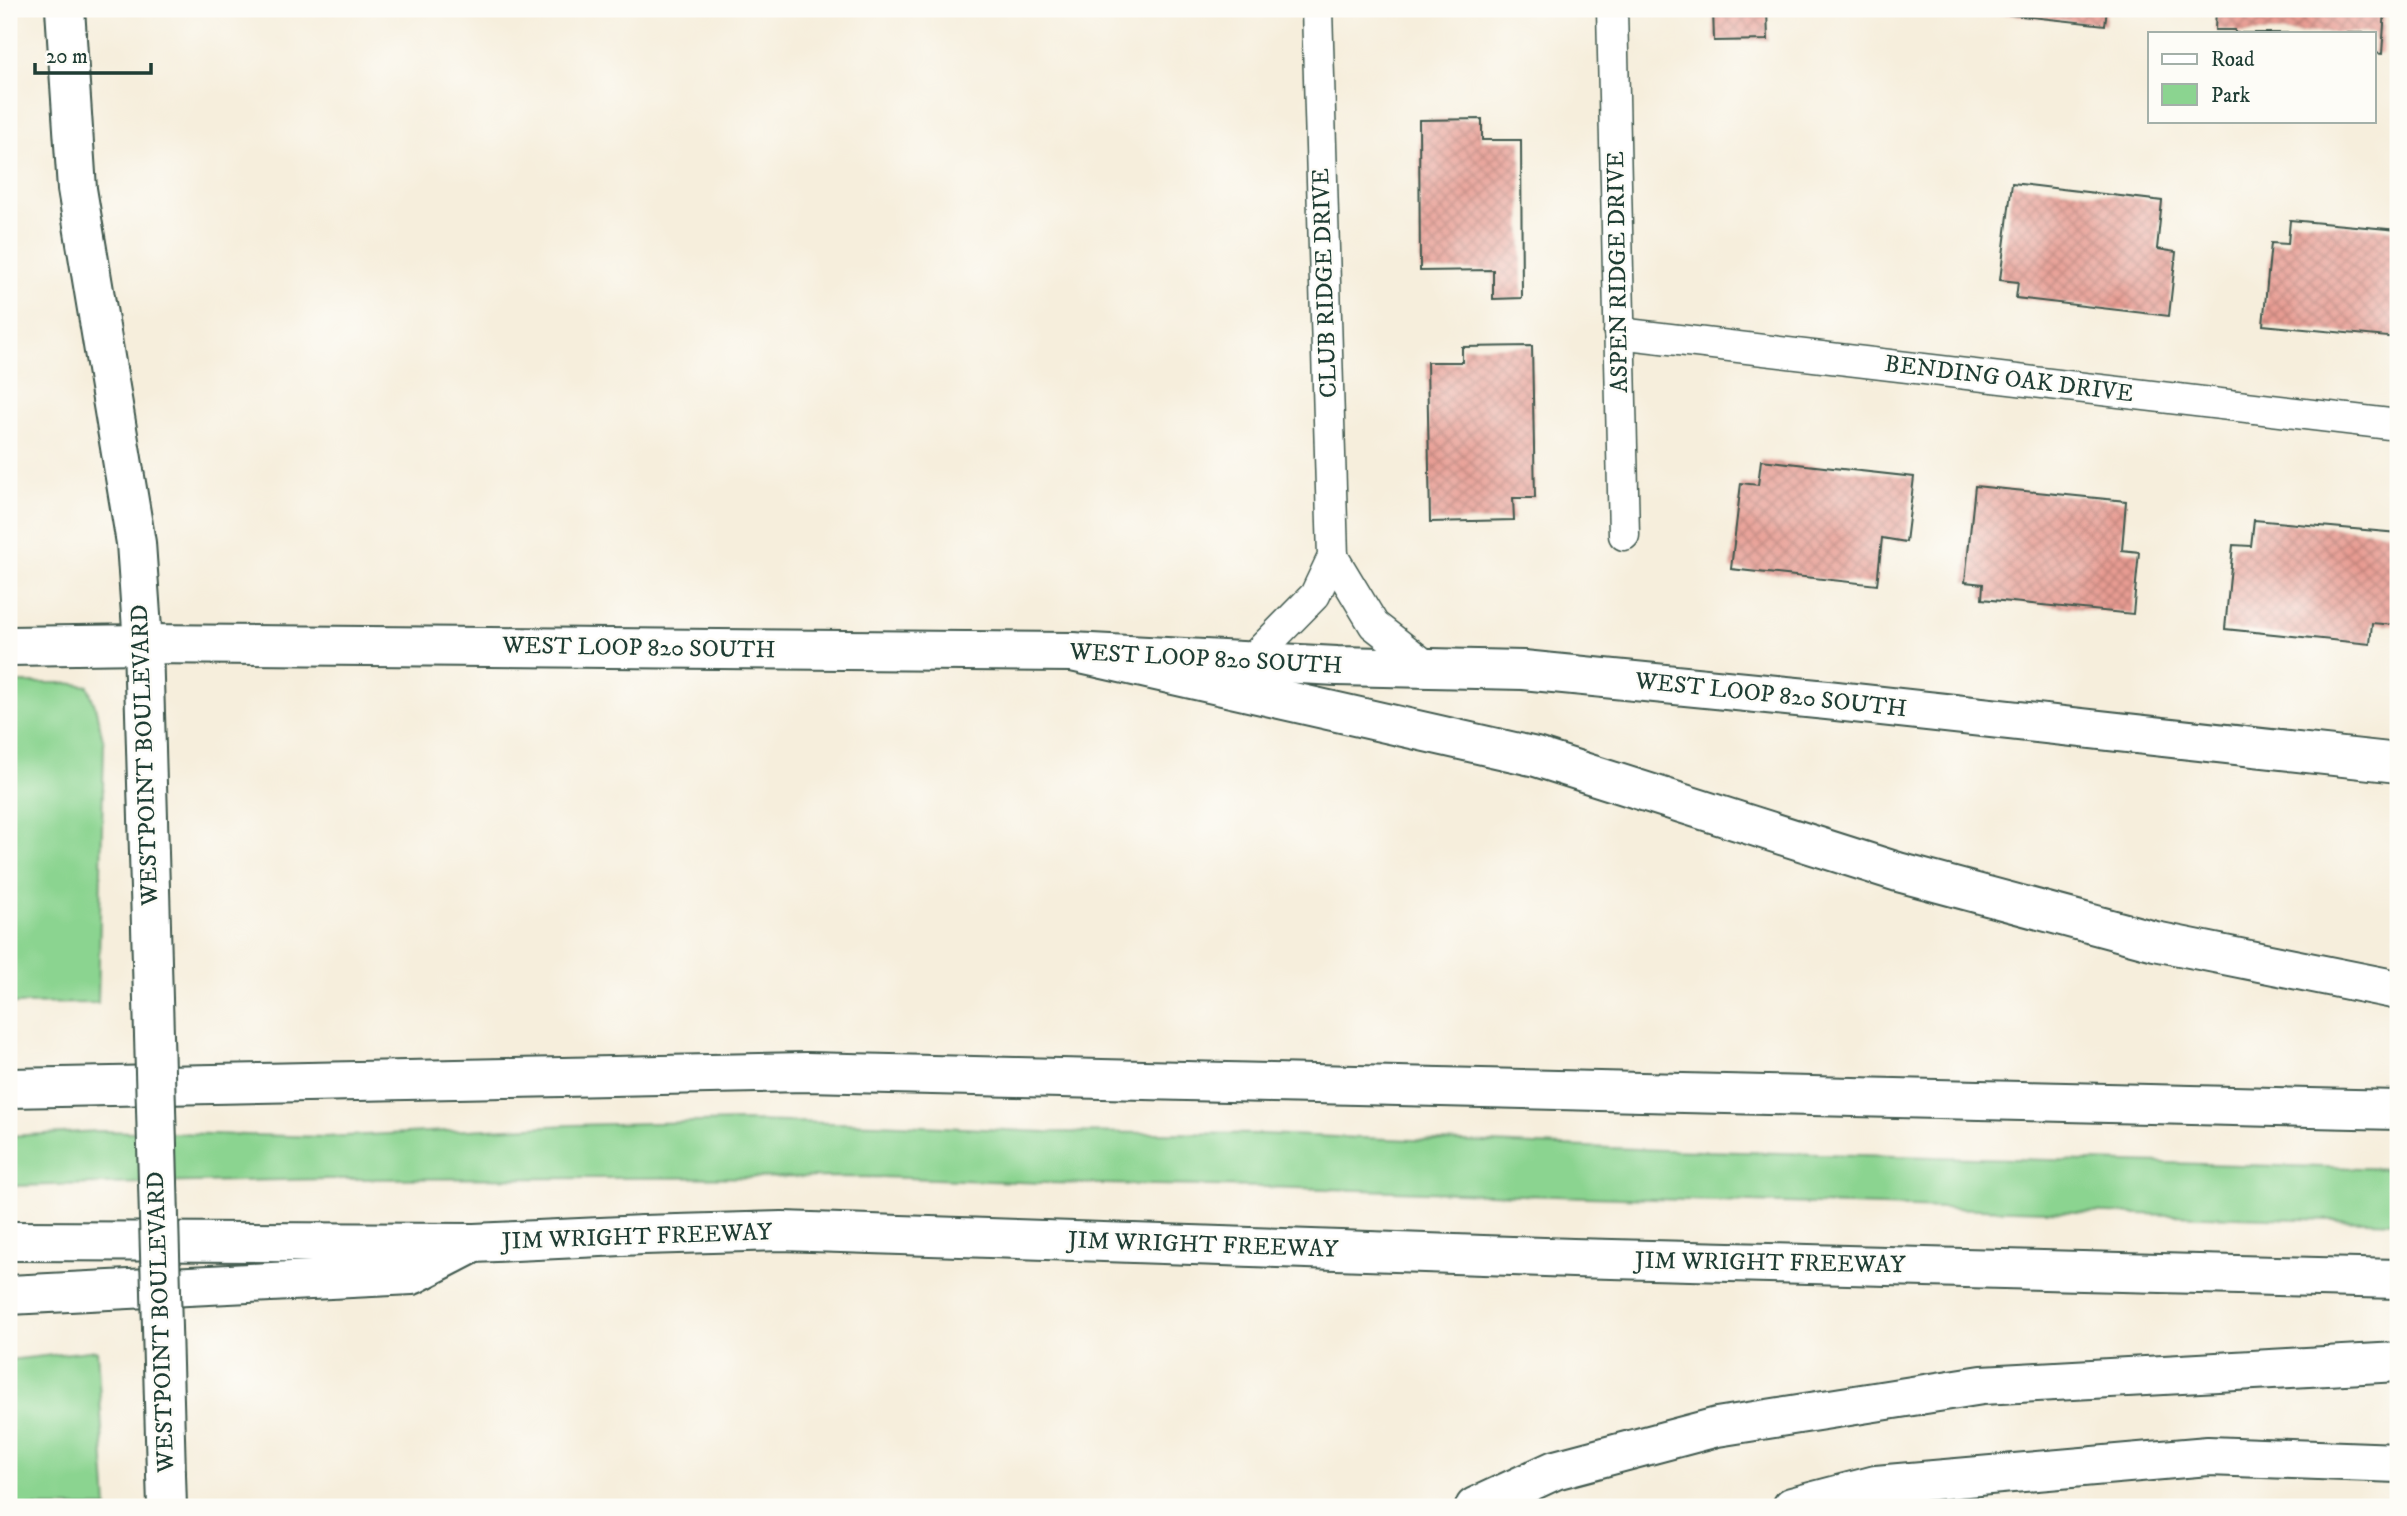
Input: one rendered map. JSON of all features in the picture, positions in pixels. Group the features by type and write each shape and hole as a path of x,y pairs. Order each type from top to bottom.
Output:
{"main road":[{"name":"WESTPOINT BOULEVARD","path":"65,9 77,189 136,543 143,644 166,1490"},
{"name":"WEST LOOP 820 SOUTH","path":"9,646 143,644 1072,652 1337,666 1523,670 1827,700 2398,763"},
{"path":"1072,652 1536,757 1912,876 2155,941 2398,990"},
{"path":"9,1088 807,1072 2398,1110"},
{"name":"JIM WRIGHT FREEWAY","path":"9,1241 474,1244 782,1231 1573,1258 2398,1279"},
{"path":"9,1295 412,1275 474,1244"},
{"path":"1475,1507 1555,1470 1717,1427 1982,1385 2398,1362"},
{"path":"1792,1507 1876,1485 2208,1456 2398,1463"}],"street":[{"name":"CLUB RIDGE DRIVE","path":"1317,9 1333,557"},
{"name":"ASPEN RIDGE DRIVE","path":"1612,9 1624,535"},
{"name":"BENDING OAK DRIVE","path":"1619,333 2398,425"},
{"path":"1250,661 1315,595 1333,557"},
{"path":"1333,557 1374,625 1429,668"}],"green space":[{"path":"9,683 67,683 88,686 95,706 104,743 98,1003 9,1004"},
{"path":"740,1121 1045,1132 1262,1134 1662,1150 2398,1169 2398,1222 879,1177 329,1179 9,1186 9,1136 99,1131 325,1137 571,1125"},
{"path":"97,1350 107,1507 9,1507 9,1360"}],"building":[{"path":"1713,9 1767,9 1768,40 1714,41"},
{"path":"1975,9 2107,9 2105,25"},
{"path":"2216,9 2385,9 2382,54 2376,53 2376,32 2215,30"},
{"path":"1482,119 1482,140 1521,140 1522,298 1493,299 1493,270 1420,271 1419,120"},
{"path":"2012,183 2162,201 2157,249 2176,252 2169,316 2016,298 2018,282 2000,280"},
{"path":"2290,220 2398,230 2398,338 2263,325 2271,243 2288,244"},
{"path":"1532,346 1535,498 1513,498 1514,520 1430,522 1427,362 1462,362 1462,347"},
{"path":"1761,460 1914,477 1906,542 1882,538 1877,585 1731,569 1741,483 1758,485"},
{"path":"1975,486 2126,501 2122,550 2139,552 2133,614 1982,599 1983,584 1965,582"},
{"path":"2254,520 2398,533 2398,584 2394,625 2372,623 2370,644 2225,629 2233,545 2251,546"}]}
